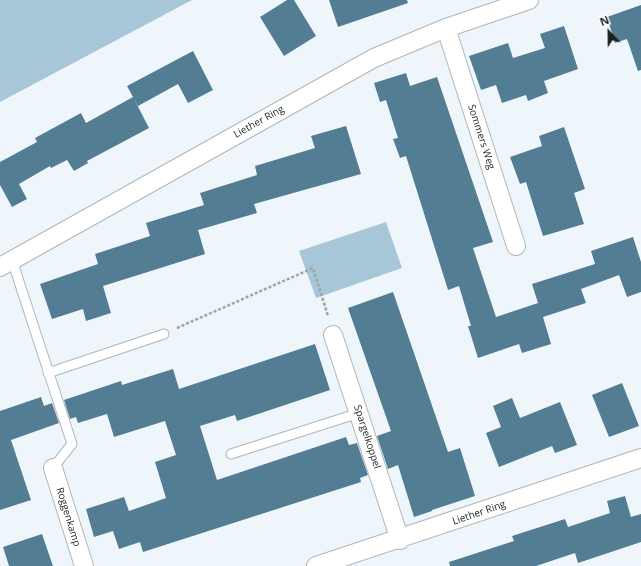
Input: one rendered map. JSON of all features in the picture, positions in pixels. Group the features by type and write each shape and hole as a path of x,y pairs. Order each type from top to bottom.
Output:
{"street":[{"name":"Liether Ring","path":"6,263 374,58 446,28 529,0"},
{"name":"Sommers Weg","path":"446,28 516,246"},
{"name":"Spargelkoppel","path":"333,335 400,540"},
{"name":"Liether Ring","path":"316,566 400,540 641,458"},
{"name":"Roggenkamp","path":"53,468 84,566"}],"lane":[{"path":"6,263 48,373 72,444 53,468"},
{"path":"48,373 164,334"},
{"path":"231,454 359,413"}],"path":[{"path":"164,334 313,268 333,335"}],"shaded area":[{"path":"0,0 192,0 0,102"},
{"path":"386,222 402,268 316,298 299,251"}],"building":[{"path":"287,0 294,0 316,36 284,56 260,17"},
{"path":"329,0 407,0 408,3 338,27"},
{"path":"641,5 641,70 638,71 627,39 615,43 607,17"},
{"path":"564,26 578,69 544,81 548,93 528,101 526,95 502,103 496,85 481,90 469,56 508,43 513,58 545,48 540,34"},
{"path":"193,51 213,90 188,103 178,84 138,106 127,86"},
{"path":"406,73 410,86 437,77 493,242 473,248 496,317 538,303 532,284 595,264 591,251 633,237 641,262 641,292 627,297 619,275 581,289 586,303 543,317 551,344 522,353 519,344 478,358 468,326 471,326 459,286 448,290 406,156 400,158 393,139 398,138 386,100 380,102 374,83"},
{"path":"133,97 149,128 87,161 88,163 74,171 67,160 51,168 50,166 19,184 27,199 12,207 0,185 0,162 37,142 35,138 81,113 86,123"},
{"path":"346,126 361,174 254,204 257,213 198,230 205,254 103,286 111,313 86,321 83,309 52,319 40,284 98,264 95,254 150,236 146,223 204,205 200,193 257,175 255,166 315,148 311,136"},
{"path":"564,127 585,189 574,193 584,224 543,236 526,182 520,184 510,157 542,146 539,136"},
{"path":"393,292 448,452 460,448 475,496 414,517 398,465 388,469 377,436 391,431 348,308"},
{"path":"315,344 330,390 237,421 235,415 200,426 217,480 346,437 349,445 357,443 368,475 360,478 361,482 143,552 140,542 119,549 113,531 94,537 86,509 124,497 129,511 166,498 155,462 176,455 165,421 114,437 107,414 78,423 76,417 70,419 64,400 121,381 122,385 173,369 179,389"},
{"path":"622,383 639,426 609,437 592,395"},
{"path":"41,397 44,406 52,403 59,423 11,440 31,500 0,510 0,411"},
{"path":"512,398 520,418 560,402 577,445 555,453 552,446 499,467 486,433 501,427 493,406"},
{"path":"625,496 631,517 641,514 641,542 578,563 575,553 536,566 450,566 449,562 514,541 512,536 565,519 568,527 610,513 607,501"},
{"path":"42,534 53,566 9,566 3,547"}]}
